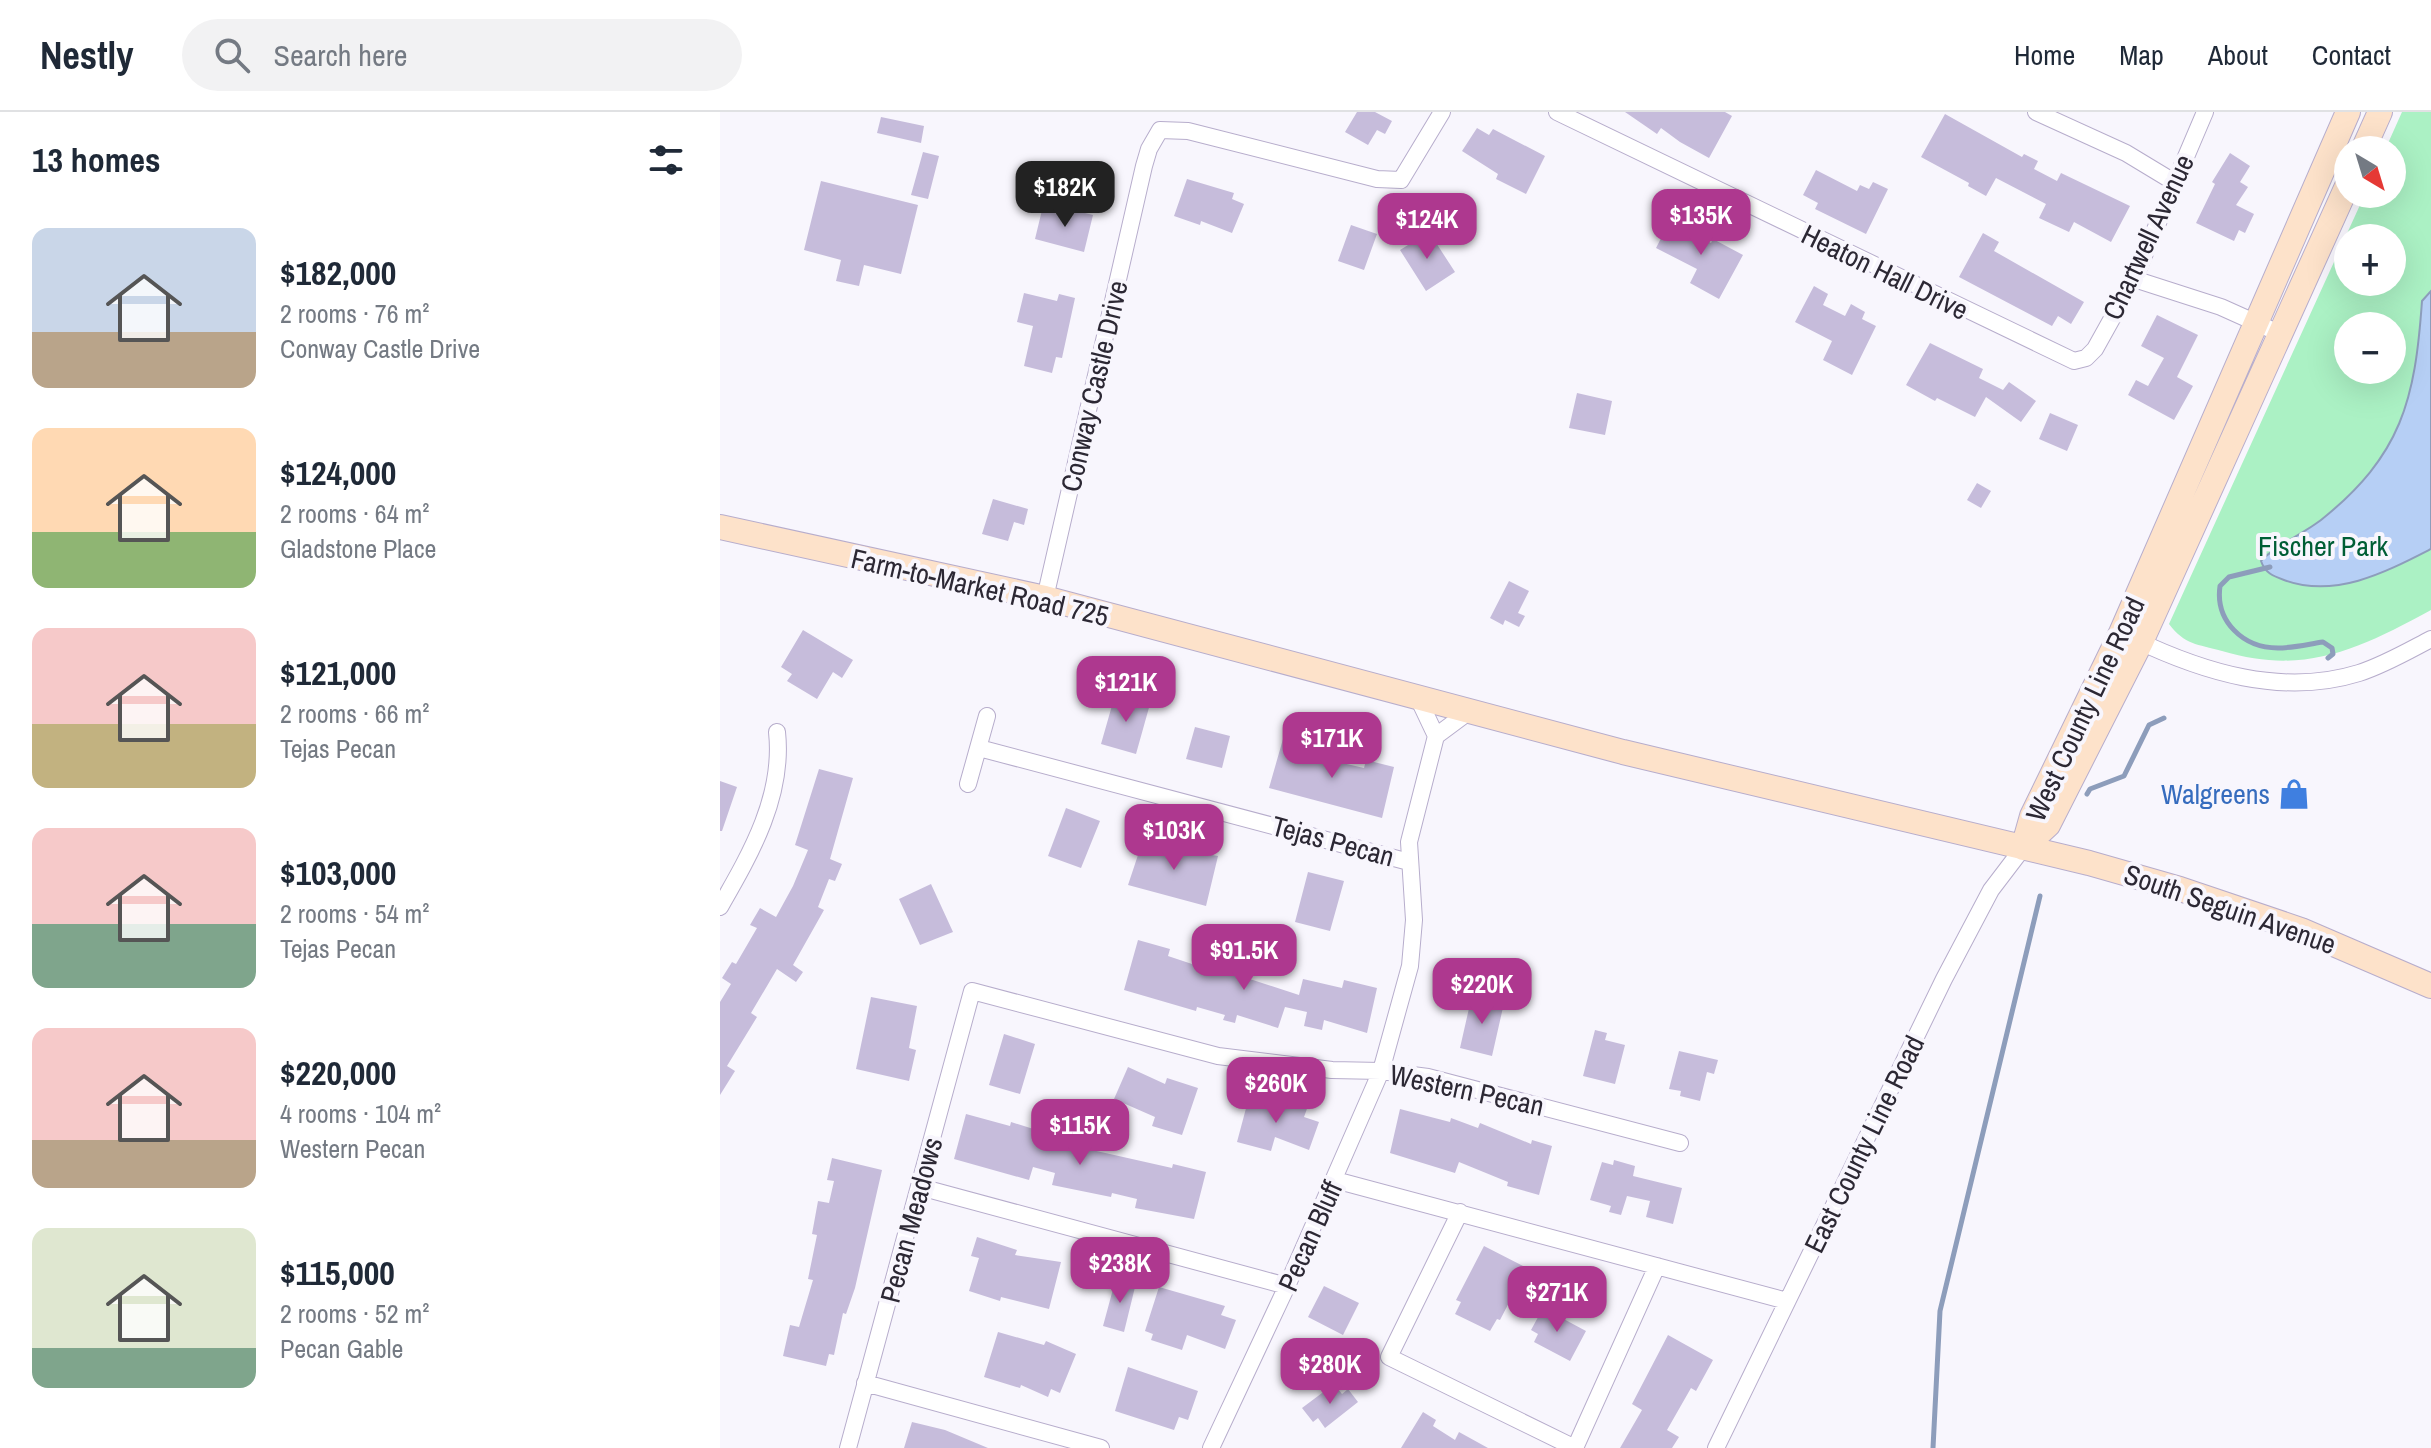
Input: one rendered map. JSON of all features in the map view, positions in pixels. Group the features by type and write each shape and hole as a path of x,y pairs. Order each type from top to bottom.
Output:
{"main road":[{"name":"West County Line Road","path":"2131,638 2255,321 2348,112"},
{"path":"2369,136 2380,112"},
{"name":"West County Line Road","path":"2023,848 2048,825 2131,638 2281,334 2337,208"},
{"name":"Farm-to-Market Road 725","path":"720,527 1045,598 1471,710"},
{"name":"South Seguin Avenue","path":"1471,710 1623,752 2138,877 2301,930 2431,986"}],"street":[{"name":"Conway Castle Drive","path":"1045,598 1144,166 1160,130 1188,131 1377,179 1401,180 1442,112"},
{"name":"Heaton Hall Drive","path":"1557,112 2068,360 2086,358"},
{"path":"2036,112 2126,153 2174,182"},
{"name":"Chartwell Avenue","path":"2086,358 2099,343 2134,279 2205,112"},
{"path":"2134,279 2255,321 2281,334"},
{"path":"2131,638 2225,674 2287,683 2329,680 2359,673 2431,639"},
{"path":"1418,698 1436,736 1471,710"},
{"path":"968,784 987,716"},
{"path":"720,907 753,849 770,801 779,764 777,732"},
{"name":"Pecan Bluff","path":"1211,1448 1335,1180 1381,1071 1410,966 1414,920 1409,842 1436,736"},
{"name":"Tejas Pecan","path":"979,748 1409,862"},
{"name":"East County Line Road","path":"1716,1448 1944,979 1991,890 2023,848"},
{"name":"Western Pecan","path":"972,991 1218,1056 1332,1070 1381,1071 1470,1086 1680,1143"},
{"name":"Pecan Meadows","path":"848,1448 972,991"},
{"path":"1335,1180 1787,1301"},
{"path":"920,1187 1287,1286"},
{"path":"1460,1212 1389,1357 1575,1448 1657,1266"},
{"path":"865,1383 1101,1448"}],"green space":[{"name":"Fischer Park","path":"2402,112 2431,112 2431,610 2355,647 2306,659 2280,661 2252,658 2192,643 2169,624 2334,262 2334,296 2406,296 2406,224 2351,224 2359,208 2406,208 2406,136 2391,136"}],"water":[{"path":"2431,291 2431,549 2378,574 2341,585 2303,585 2273,575 2261,561 2321,520 2348,496 2387,448 2408,397 2415,368 2422,301"}],"building":[{"path":"1357,112 1375,112 1392,121 1385,134 1377,130 1368,145 1345,132"},
{"path":"1625,112 1725,112 1732,116 1709,158 1661,128 1657,134"},
{"path":"1945,114 2022,157 2024,154 2038,161 2034,169 2057,181 2061,173 2130,206 2111,242 2074,222 2069,232 2039,218 2046,204 1996,178 1986,196 1968,186 1969,183 1921,157"},
{"path":"881,117 924,126 921,143 877,133"},
{"path":"1477,128 1489,135 1493,129 1545,156 1526,194 1496,179 1498,174 1462,151"},
{"path":"923,152 939,156 928,199 911,195"},
{"path":"2230,153 2250,166 2240,182 2248,187 2236,205 2254,214 2245,233 2239,230 2234,241 2196,223 2215,184 2212,182"},
{"path":"1816,170 1857,191 1860,185 1869,189 1873,182 1888,189 1866,234 1815,209 1818,203 1803,195"},
{"path":"1187,179 1234,193 1232,199 1244,204 1232,233 1201,221 1200,225 1174,216"},
{"path":"821,181 918,205 901,274 864,265 859,286 836,281 841,260 804,250"},
{"path":"1042,210 1071,217 1073,210 1093,215 1084,252 1035,239"},
{"path":"1672,217 1686,224 1683,229 1711,243 1713,239 1743,255 1719,299 1690,283 1697,269 1656,248"},
{"path":"1351,225 1377,234 1364,270 1338,261"},
{"path":"1429,232 1455,272 1426,291 1400,250"},
{"path":"1983,233 1999,242 1994,251 2084,302 2071,324 2058,316 2052,326 1959,277"},
{"path":"1814,286 1828,294 1823,305 1845,316 1851,304 1865,312 1862,319 1876,326 1852,375 1823,360 1832,341 1795,322"},
{"path":"1024,293 1057,301 1059,294 1075,298 1062,358 1056,357 1052,373 1024,366 1033,326 1017,322"},
{"path":"2157,315 2198,335 2177,377 2193,386 2174,420 2128,395 2136,380 2148,386 2164,358 2141,346"},
{"path":"1930,343 1983,369 1979,378 2003,390 2009,382 2036,401 2021,422 1986,397 1975,417 1937,398 1935,401 1906,385"},
{"path":"1577,393 1612,401 1605,435 1569,428"},
{"path":"2050,413 2078,425 2067,451 2039,439"},
{"path":"1977,483 1991,491 1981,508 1967,500"},
{"path":"993,499 1028,509 1024,525 1014,522 1008,541 982,534"},
{"path":"1509,581 1529,591 1518,613 1525,616 1519,627 1505,620 1503,625 1490,618"},
{"path":"803,630 853,660 842,678 833,672 817,699 787,681 792,674 781,667"},
{"path":"1115,695 1150,704 1136,754 1101,744"},
{"path":"1195,727 1230,736 1222,768 1186,759"},
{"path":"1283,739 1315,748 1312,756 1364,768 1366,760 1394,767 1382,818 1269,788"},
{"path":"819,769 853,778 830,859 842,864 835,881 829,879 818,907 824,910 793,965 803,972 796,982 777,969 751,1013 757,1017 727,1066 735,1071 720,1095 720,1002 731,984 722,978 732,962 736,964 757,928 750,925 760,908 776,917 793,886 808,850 795,845"},
{"path":"720,781 737,787 722,831 720,831"},
{"path":"1066,808 1100,821 1081,868 1048,856"},
{"path":"1144,837 1183,850 1218,856 1206,906 1128,885"},
{"path":"1308,872 1344,881 1330,931 1295,922"},
{"path":"931,884 953,932 920,945 899,899"},
{"path":"1138,940 1170,949 1168,956 1195,965 1197,957 1211,962 1210,966 1299,995 1303,979 1342,988 1344,980 1377,988 1367,1033 1324,1020 1322,1030 1304,1026 1307,1012 1285,1007 1278,1028 1237,1015 1235,1023 1223,1020 1225,1015 1197,1007 1196,1011 1124,990"},
{"path":"1472,995 1504,1003 1492,1056 1460,1048"},
{"path":"871,997 917,1006 909,1048 916,1050 909,1081 856,1069"},
{"path":"1595,1030 1607,1033 1605,1040 1625,1045 1615,1084 1583,1076"},
{"path":"1004,1034 1035,1044 1020,1094 989,1085"},
{"path":"1679,1051 1718,1060 1714,1074 1707,1072 1700,1101 1680,1096 1681,1091 1669,1089"},
{"path":"1128,1067 1165,1084 1167,1078 1198,1088 1182,1135 1152,1126 1155,1117 1114,1099"},
{"path":"1249,1097 1291,1108 1294,1101 1308,1106 1304,1117 1319,1122 1309,1150 1275,1137 1271,1151 1237,1142"},
{"path":"1400,1109 1450,1122 1451,1118 1478,1128 1480,1123 1531,1144 1532,1140 1552,1146 1539,1195 1507,1186 1508,1182 1459,1162 1455,1173 1390,1153"},
{"path":"966,1114 1010,1126 1011,1122 1043,1132 1042,1136 1092,1150 1172,1168 1173,1164 1206,1172 1194,1219 1135,1208 1137,1199 1112,1193 1111,1197 1052,1185 1055,1173 1033,1167 1029,1180 954,1159"},
{"path":"832,1158 882,1170 855,1288 846,1314 843,1313 834,1355 829,1354 826,1366 783,1356 790,1325 799,1327 813,1280 808,1279 817,1235 812,1234 818,1201 829,1203 834,1181 827,1180"},
{"path":"1614,1160 1635,1166 1633,1176 1682,1188 1673,1224 1646,1217 1650,1201 1627,1196 1621,1215 1609,1212 1611,1206 1590,1200 1602,1162 1613,1165"},
{"path":"977,1237 1017,1250 1015,1255 1061,1262 1049,1309 1001,1297 1000,1301 969,1291 979,1258 971,1256"},
{"path":"1484,1246 1527,1268 1500,1320 1497,1319 1490,1331 1455,1314 1461,1302 1456,1300"},
{"path":"1116,1278 1136,1283 1124,1332 1103,1326"},
{"path":"1324,1286 1359,1303 1343,1335 1308,1317"},
{"path":"1159,1287 1225,1306 1221,1315 1236,1320 1225,1349 1187,1335 1182,1350 1151,1340 1153,1334 1145,1331"},
{"path":"1543,1308 1586,1331 1570,1361 1534,1342 1538,1334 1531,1330"},
{"path":"998,1332 1044,1345 1046,1341 1076,1354 1060,1393 1051,1389 1048,1397 1021,1385 1020,1388 984,1377"},
{"path":"1668,1335 1713,1360 1696,1391 1691,1388 1667,1430 1679,1437 1672,1448 1620,1448 1642,1410 1632,1404"},
{"path":"1128,1367 1198,1391 1188,1420 1179,1417 1174,1430 1115,1411"},
{"path":"1334,1384 1342,1394 1348,1389 1358,1402 1325,1428 1318,1418 1313,1422 1302,1408"},
{"path":"1423,1412 1436,1420 1433,1426 1455,1440 1459,1432 1488,1448 1401,1448"},
{"path":"912,1422 945,1430 988,1448 904,1448"}],"waterway":[{"path":"2270,567 2229,577 2220,586 2222,610 2227,621 2243,638 2265,647 2284,648 2323,642 2332,648 2333,654 2328,658"},
{"path":"2087,794 2090,789 2124,776 2149,725 2164,718"},
{"path":"1933,1448 1940,1311 2040,896"}],"place":[{"name":"Walgreens","path":"2294,794"}]}
